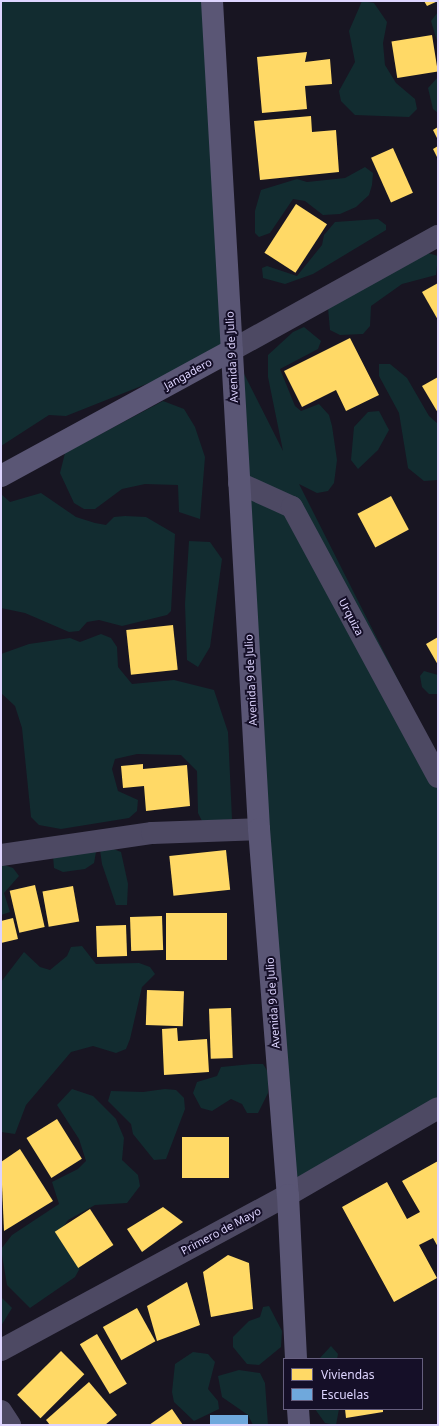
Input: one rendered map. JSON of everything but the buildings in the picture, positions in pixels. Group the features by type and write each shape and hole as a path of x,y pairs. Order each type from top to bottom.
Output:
{"main road":[{"name":"Avenida 9 de Julio","path":"212,1 259,829 288,1195 296,1358"},
{"name":"Jangadero","path":"1,476 232,350"},
{"path":"298,1410 299,1425"}],"street":[{"name":"Jangadero","path":"232,350 438,236"},
{"name":"Urquiza","path":"239,483 292,507 438,777"},
{"path":"1,855 152,834 259,829"},
{"name":"Primero de Mayo","path":"1,1350 288,1195 438,1108"},
{"path":"1,1411 10,1425"}],"green space":[{"path":"1,1 212,1 232,350 66,416 49,415 1,446"},
{"path":"362,1 374,3 387,22 383,43 385,65 396,83 415,99 417,109 409,117 355,115 341,101 339,91 355,62 349,31"},
{"path":"438,12 438,44 431,21"},
{"path":"438,77 438,113 433,109 428,88"},
{"path":"365,167 373,173 372,185 369,195 356,207 340,214 323,215 305,201 293,199 270,233 259,237 255,233 255,211 261,190 297,179 307,182 345,178"},
{"path":"378,219 386,225 386,230 313,274 285,284 263,278 262,268 267,266 297,276 322,245 324,235 335,222"},
{"path":"428,253 438,256 436,275 402,284 371,306 370,326 363,334 340,335 330,330 328,308"},
{"path":"304,327 321,341 318,349 280,369 295,406 301,411 319,404 329,415 332,426 337,460 334,483 328,491 317,493 299,484 438,759 438,1108 288,1195 232,350 283,451 268,377 268,355 293,332"},
{"path":"379,364 390,364 407,378 429,416 438,424 438,480 424,481 408,468 399,413 379,376"},
{"path":"163,401 184,409 195,427 205,457 200,519 179,512 178,485 145,484 122,489 95,509 84,509 74,503 60,473 65,453"},
{"path":"379,411 389,430 378,450 358,469 351,460 354,427 368,412"},
{"path":"41,493 76,517 95,523 106,525 114,517 146,517 175,534 171,611 167,615 122,626 99,620 87,622 79,631 69,632 25,613 1,608 1,494 10,502"},
{"path":"189,541 210,542 222,559 210,647 198,667 187,660 185,604"},
{"path":"101,634 111,638 117,647 118,667 132,684 174,680 214,690 228,732 232,819 203,823 198,813 197,771 181,755 137,754 115,759 112,769 118,791 138,800 137,811 129,818 61,829 39,825 31,817 22,728 15,706 1,693 1,654 29,644 70,638 80,642"},
{"path":"424,671 438,675 438,694 429,694 422,687 420,676"},
{"path":"111,848 121,852 128,884 127,905 116,905 102,864 100,850"},
{"path":"96,852 94,863 85,869 63,872 54,868 53,856"},
{"path":"1,864 13,868 19,876 4,893 10,912 1,915"},
{"path":"82,946 96,964 139,963 150,967 155,974 142,987 130,1039 126,1049 116,1053 93,1046 71,1052 26,1105 15,1134 1,1132 1,982 24,952 40,967 50,970 67,956 71,947"},
{"path":"263,1064 268,1072 268,1093 258,1113 247,1113 242,1104 231,1099 212,1111 201,1108 193,1093 197,1082 217,1076 221,1067"},
{"path":"72,1089 93,1096 116,1119 124,1138 122,1160 138,1175 140,1186 127,1203 95,1205 68,1220 62,1229 73,1260 80,1268 75,1277 30,1308 7,1285 1,1249 12,1235 59,1204 52,1182 78,1169 86,1161 79,1139 57,1105"},
{"path":"165,1089 176,1090 184,1098 185,1109 166,1159 154,1160 133,1134 131,1124 108,1101 111,1091 143,1092"},
{"path":"1,1297 12,1308 1,1326"},
{"path":"269,1306 282,1331 281,1347 259,1365 247,1364 233,1347 233,1337 249,1321 260,1317 263,1307"},
{"path":"331,1346 338,1354 337,1358 320,1358"},
{"path":"193,1352 208,1354 215,1362 208,1389 218,1401 219,1409 194,1421 174,1402 172,1392 175,1364"},
{"path":"239,1370 260,1373 265,1383 268,1425 253,1425 248,1415 222,1397 218,1376"},
{"path":"316,1410 339,1410 336,1425 325,1423"}]}
